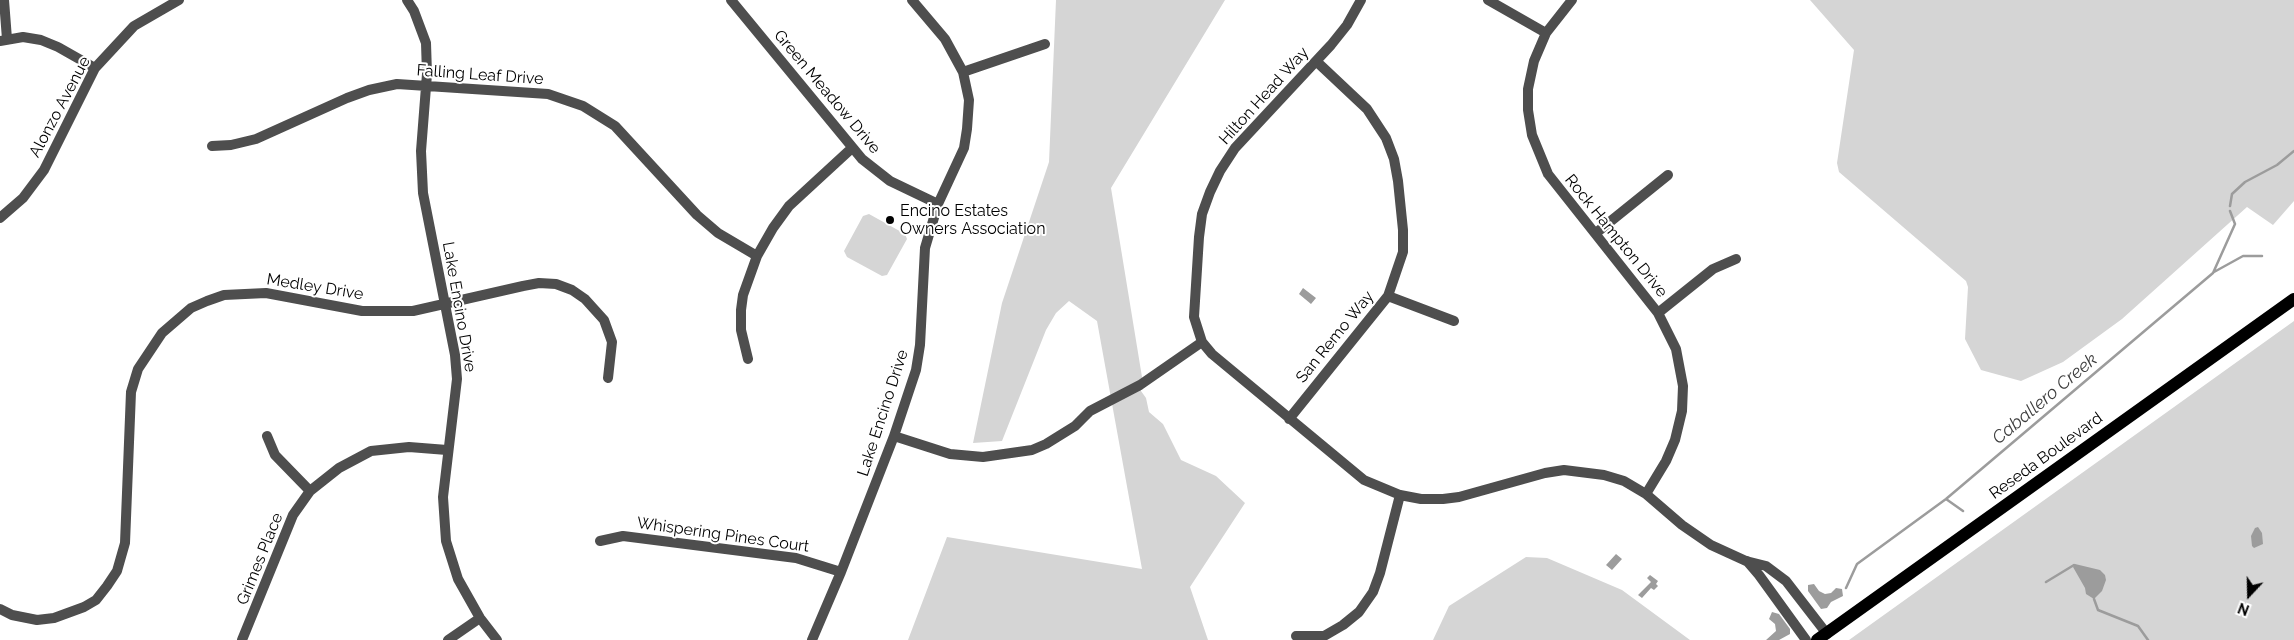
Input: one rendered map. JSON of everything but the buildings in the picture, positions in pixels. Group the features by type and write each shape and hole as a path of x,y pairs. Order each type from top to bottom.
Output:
{"main road":[{"name":"Reseda Boulevard","path":"1822,637 2294,299"}],"street":[{"path":"4,0 3,40 23,37 40,40 58,47 95,68"},
{"name":"Alonzo Avenue","path":"0,218 23,198 44,170 95,68 134,26 179,0"},
{"name":"Lake Encino Drive","path":"407,0 414,11 426,43 426,86 421,151 423,193 455,355 457,379 447,450 443,497 446,541 458,579 480,618 496,640"},
{"name":"Green Meadow Drive","path":"732,0 862,160 890,180 938,204"},
{"name":"Lake Encino Drive","path":"812,640 842,572 894,436 916,370 921,337 925,248 938,204 956,169 964,148 968,129 969,100 963,72 945,39 912,0"},
{"name":"Hilton Head Way","path":"1361,0 1347,25 1235,148 1220,170 1202,214 1199,237 1194,317 1202,342 1212,354 1364,480 1400,494 1421,499 1459,497 1545,473 1564,470 1604,474 1646,494 1682,525 1704,540 1746,561"},
{"path":"1488,0 1546,33"},
{"name":"Rock Hampton Drive","path":"1572,0 1546,33 1534,61 1528,89 1528,110 1532,135 1548,174 1658,313 1672,338 1680,366 1683,386 1682,411 1675,440 1666,461 1646,494"},
{"path":"963,72 1045,44"},
{"name":"San Remo Way","path":"1289,419 1388,296 1403,252 1401,205 1394,158 1386,138 1367,109 1316,61"},
{"name":"Falling Leaf Drive","path":"212,146 231,145 256,138 369,90 397,84 548,94 584,106 615,126 697,215 718,233 757,256"},
{"path":"748,359 741,330 741,310 743,294 757,256 773,228 789,206 852,148"},
{"path":"1596,234 1668,175"},
{"path":"1658,313 1713,269 1736,259"},
{"name":"Medley Drive","path":"0,609 12,615 37,620 54,618 71,613 96,600 112,579 122,557 125,543 131,392 138,369 162,333 191,308 224,295 266,293 338,307 384,312 413,311 539,283 556,284 572,290 597,310 604,320 612,342 608,378"},
{"path":"1388,296 1454,321"},
{"path":"894,436 950,454 983,457 1017,453 1046,444 1075,426 1090,411 1140,385 1202,342"},
{"path":"267,436 275,455 310,491"},
{"name":"Grimes Place","path":"242,640 293,515 310,491 339,468 371,451 409,447 447,450"},
{"path":"1296,636 1324,636 1343,625 1359,612 1373,592 1380,573 1400,494"},
{"name":"Whispering Pines Court","path":"600,541 623,536 796,558 842,572"},
{"path":"1746,561 1766,566 1786,581 1822,637"},
{"path":"1746,561 1759,575 1806,640"},
{"path":"448,640 480,618"}],"shaded area":[{"path":"1056,0 1225,0 1111,188 1142,377 1141,391 1146,398 1149,412 1163,424 1181,460 1216,476 1245,503 1190,587 1208,640 908,640 947,537 1142,569 1097,321 1069,301 1056,313 1046,330 1002,441 973,443 1002,303 1049,162"},
{"path":"1810,0 2294,0 2294,201 2273,225 2247,207 2122,319 2063,362 2021,381 1981,370 1965,339 1968,287 1966,281 1839,172 1837,163 1854,50"},
{"path":"869,214 905,234 907,239 887,275 882,276 847,257 844,251 863,216"},
{"path":"1303,288 1316,298 1311,304 1299,294"},
{"path":"2294,321 2294,640 1849,640"},
{"path":"2258,527 2262,533 2263,544 2254,548 2251,536 2255,528"},
{"path":"1616,554 1622,559 1612,570 1606,565"},
{"path":"1526,557 1547,558 1622,590 1690,640 1433,640 1449,606"},
{"path":"2075,564 2100,570 2105,575 2106,580 2102,591 2094,599 2086,594 2085,588 2073,567"},
{"path":"1650,575 1658,581 1656,584 1658,586 1654,590 1651,588 1642,598 1638,595 1651,582 1647,578"},
{"path":"1814,584 1819,591 1825,594 1831,593 1836,588 1842,589 1843,596 1831,602 1827,608 1821,609 1808,591 1808,585"},
{"path":"1772,612 1779,614 1790,629 1790,634 1779,640 1766,640 1776,631 1775,624 1769,619"}],"waterway":[{"name":"Caballero Creek","path":"2230,206 2232,194 2245,182 2277,165 2294,151"},
{"name":"Caballero Creek","path":"1846,588 1857,564 1946,499 2213,273 2235,224 2230,211"},
{"path":"2214,272 2243,256 2262,256"},
{"path":"1946,499 1963,511"},
{"path":"2046,582 2074,565"},
{"path":"2094,599 2098,610 2138,626 2148,640"}],"place":[{"name":"Encino Estates Owners Association","path":"890,220"}]}
